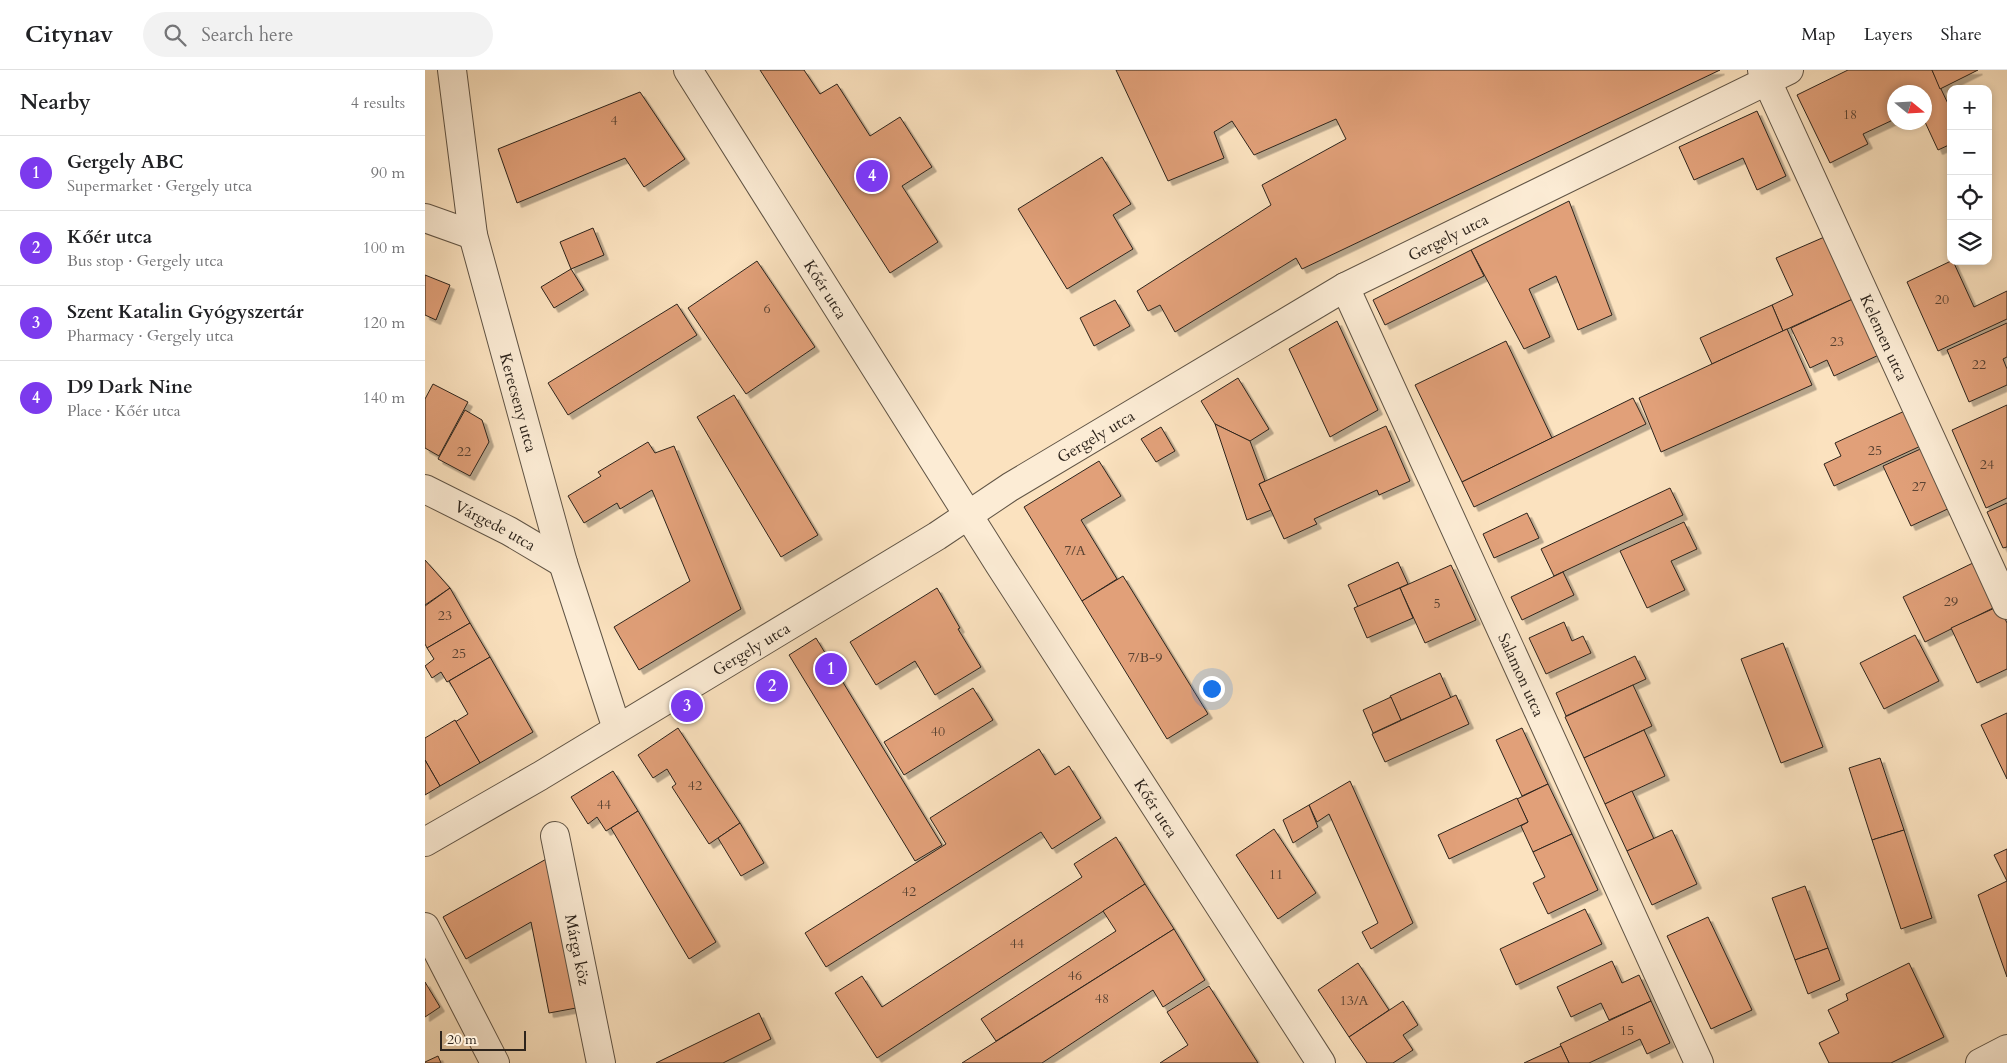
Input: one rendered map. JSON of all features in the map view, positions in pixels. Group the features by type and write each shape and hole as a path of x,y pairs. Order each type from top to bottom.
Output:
{"street":[{"name":"Kerecseny utca","path":"452,70 473,235 563,563 617,729"},
{"name":"Kőér utca","path":"688,70 968,515 1321,1063"},
{"name":"Gergely utca","path":"425,842 540,776 937,536 1010,487 1345,287 1773,73"},
{"name":"Kelemen utca","path":"1773,73 2007,605"},
{"path":"425,218 473,235"},
{"name":"Salamon utca","path":"1345,287 1699,1063"},
{"name":"Várgede utca","path":"425,488 509,531 563,563"},
{"name":"Márga köz","path":"555,836 601,1063"},
{"path":"425,927 495,1063"},
{"path":"1980,1063 2007,1049"}],"building":[{"path":"760,70 804,70 820,94 837,84 870,136 900,117 932,167 902,186 938,242 890,273"},
{"path":"1116,70 1720,70 1302,269 1296,258 1175,332 1160,305 1148,311 1137,291 1271,205 1262,185 1346,139 1336,119 1254,155 1232,121 1214,132 1224,158 1168,181"},
{"path":"1848,70 1932,70 1947,102 1947,146 1938,150 1929,130 1932,130 1932,85 1887,85 1887,123 1863,134 1868,144 1830,163 1797,95"},
{"path":"1932,70 1978,70 1947,85 1940,89"},
{"path":"640,92 685,159 644,187 625,158 517,203 498,149"},
{"path":"1757,111 1786,176 1757,190 1743,158 1694,180 1679,147"},
{"path":"1102,157 1131,204 1113,215 1133,249 1067,289 1018,209"},
{"path":"1569,201 1612,315 1578,330 1556,276 1529,289 1550,337 1524,349 1471,250"},
{"path":"593,228 604,255 571,269 560,242"},
{"path":"1829,235 1857,297 1783,331 1772,305 1793,295 1776,258"},
{"path":"1471,250 1484,276 1385,325 1373,300"},
{"path":"757,261 815,347 746,394 688,308"},
{"path":"1947,263 1947,265 1955,265 1974,307 2007,291 2007,319 1938,351 1907,282"},
{"path":"571,269 584,290 554,308 541,287"},
{"path":"425,275 450,285 436,320 425,315"},
{"path":"1857,297 1883,353 1834,376 1827,360 1810,368 1791,328"},
{"path":"1115,300 1130,326 1094,346 1080,318"},
{"path":"677,304 697,335 568,415 548,383"},
{"path":"1772,305 1783,331 1712,364 1700,338"},
{"path":"1337,321 1378,410 1330,437 1289,349"},
{"path":"2007,323 2007,357 2003,359 2007,369 2007,385 1969,402 1947,350"},
{"path":"1787,329 1812,385 1661,452 1639,398"},
{"path":"1506,341 1552,438 1462,482 1415,385"},
{"path":"1238,378 1269,429 1250,441 1215,424 1201,401"},
{"path":"433,384 468,402 439,456 425,448 425,399"},
{"path":"734,395 818,535 781,557 697,417"},
{"path":"1633,398 1646,424 1474,507 1462,482"},
{"path":"2007,405 2007,498 1986,508 1952,430"},
{"path":"1909,409 1925,444 1834,486 1824,464 1841,456 1835,443"},
{"path":"465,410 482,420 489,442 470,476 438,459"},
{"path":"1215,424 1250,441 1265,481 1259,484 1271,510 1247,520"},
{"path":"1386,426 1410,481 1379,495 1377,490 1314,519 1317,524 1284,539 1259,484"},
{"path":"1161,427 1175,451 1156,462 1141,439"},
{"path":"648,442 655,453 674,446 741,609 639,670 614,627 690,581 652,490 620,509 617,503 584,523 568,496 601,476 598,472"},
{"path":"1927,446 1954,506 1911,526 1883,466"},
{"path":"1099,461 1121,496 1081,520 1117,579 1082,601 1024,507"},
{"path":"1670,488 1683,515 1554,576 1541,549"},
{"path":"2007,503 2007,547 2003,548 1987,512"},
{"path":"1527,513 1539,538 1494,558 1483,534"},
{"path":"1684,522 1697,549 1671,561 1685,590 1647,608 1620,551"},
{"path":"425,560 450,588 425,605"},
{"path":"1977,561 1999,605 1925,642 1903,597"},
{"path":"1398,562 1408,584 1358,607 1348,585"},
{"path":"1451,565 1476,620 1425,643 1400,588"},
{"path":"1563,572 1574,595 1522,620 1511,597"},
{"path":"1123,576 1208,714 1167,739 1082,601"},
{"path":"450,588 470,623 427,648 425,644 425,606"},
{"path":"937,588 960,628 958,629 981,667 935,695 915,661 876,685 850,642"},
{"path":"1400,588 1413,618 1367,638 1354,608"},
{"path":"1999,606 2007,623 2007,669 1977,683 1951,628"},
{"path":"1564,622 1572,641 1583,636 1591,653 1546,674 1529,638"},
{"path":"470,623 490,657 447,682 441,672 432,678 425,666 434,659 427,648"},
{"path":"1915,635 1939,681 1884,709 1860,663"},
{"path":"816,638 942,845 915,861 789,655"},
{"path":"1783,643 1823,747 1781,763 1741,659"},
{"path":"1635,656 1646,679 1566,716 1556,693"},
{"path":"490,657 533,732 480,763 455,722 468,714 449,681"},
{"path":"1440,673 1451,698 1401,720 1390,696"},
{"path":"1633,685 1652,726 1584,758 1565,717"},
{"path":"973,688 993,720 904,775 884,742"},
{"path":"1456,695 1469,724 1385,762 1372,734"},
{"path":"1391,697 1401,720 1373,733 1363,710"},
{"path":"2007,713 2007,779 1981,725"},
{"path":"455,720 480,763 440,786 425,760 425,738"},
{"path":"678,728 740,823 709,844 672,787 676,784 667,769 653,778 638,755"},
{"path":"1522,728 1548,784 1522,796 1496,740"},
{"path":"1644,730 1665,776 1605,804 1584,758"},
{"path":"1039,749 1055,775 1069,766 1101,818 1052,849 1041,832 826,967 805,933 946,844 930,818"},
{"path":"1880,758 1904,830 1872,840 1849,768"},
{"path":"425,760 440,786 425,795"},
{"path":"613,771 638,811 606,831 597,817 588,824 571,797"},
{"path":"1350,781 1413,923 1371,949 1362,932 1378,923 1329,814 1317,822 1309,805"},
{"path":"1548,784 1572,834 1533,852 1521,826 1528,822 1517,799"},
{"path":"1632,791 1654,839 1627,851 1605,804"},
{"path":"1517,798 1528,822 1449,859 1438,835"},
{"path":"1309,805 1318,827 1293,843 1283,820"},
{"path":"638,811 716,942 689,959 611,828"},
{"path":"740,823 764,863 741,876 718,838"},
{"path":"1274,829 1316,893 1278,919 1236,855"},
{"path":"1672,830 1697,884 1652,905 1627,851"},
{"path":"1904,830 1932,918 1901,929 1872,840"},
{"path":"1572,834 1598,890 1548,914 1533,883 1545,877 1533,852"},
{"path":"1116,837 1145,884 877,1058 835,993 862,976 882,1007 1082,877 1074,864"},
{"path":"2007,849 2007,881 1994,855"},
{"path":"557,853 587,1006 549,1013 531,922 466,959 443,917"},
{"path":"2007,881 2007,977 1978,895"},
{"path":"1145,884 1174,929 996,1041 981,1019 1116,931 1103,911"},
{"path":"1805,886 1828,948 1795,960 1772,898"},
{"path":"1585,909 1602,944 1516,985 1500,949"},
{"path":"1708,917 1752,1010 1711,1029 1667,936"},
{"path":"1174,929 1205,980 1163,1007 1153,990 1042,1063 962,1063"},
{"path":"1828,948 1840,980 1808,994 1795,960"},
{"path":"1612,961 1622,983 1639,975 1651,1001 1609,1020 1601,1003 1571,1017 1557,987"},
{"path":"1358,963 1389,1010 1349,1037 1318,990"},
{"path":"1909,963 1944,1037 1891,1063 1829,1063 1819,1043 1839,1033 1828,1010 1848,1000 1846,994"},
{"path":"425,982 440,1007 425,1017"},
{"path":"1209,986 1258,1063 1160,1063 1188,1045 1167,1012"},
{"path":"1403,1001 1418,1025 1403,1035 1413,1050 1393,1063 1367,1063 1349,1037"},
{"path":"1651,1001 1670,1043 1647,1054 1640,1039 1589,1063 1569,1063 1560,1044"},
{"path":"759,1013 771,1039 723,1063 656,1063"},
{"path":"1561,1046 1569,1063 1524,1063"},
{"path":"438,1056 441,1063 425,1063 425,1062"}],"place":[{"name":"D9 Dark Nine","path":"872,176"},
{"name":"Gergely ABC","path":"831,669"},
{"name":"Kőér utca","path":"772,686"},
{"name":"Szent Katalin Gyógyszertár","path":"687,706"}]}
